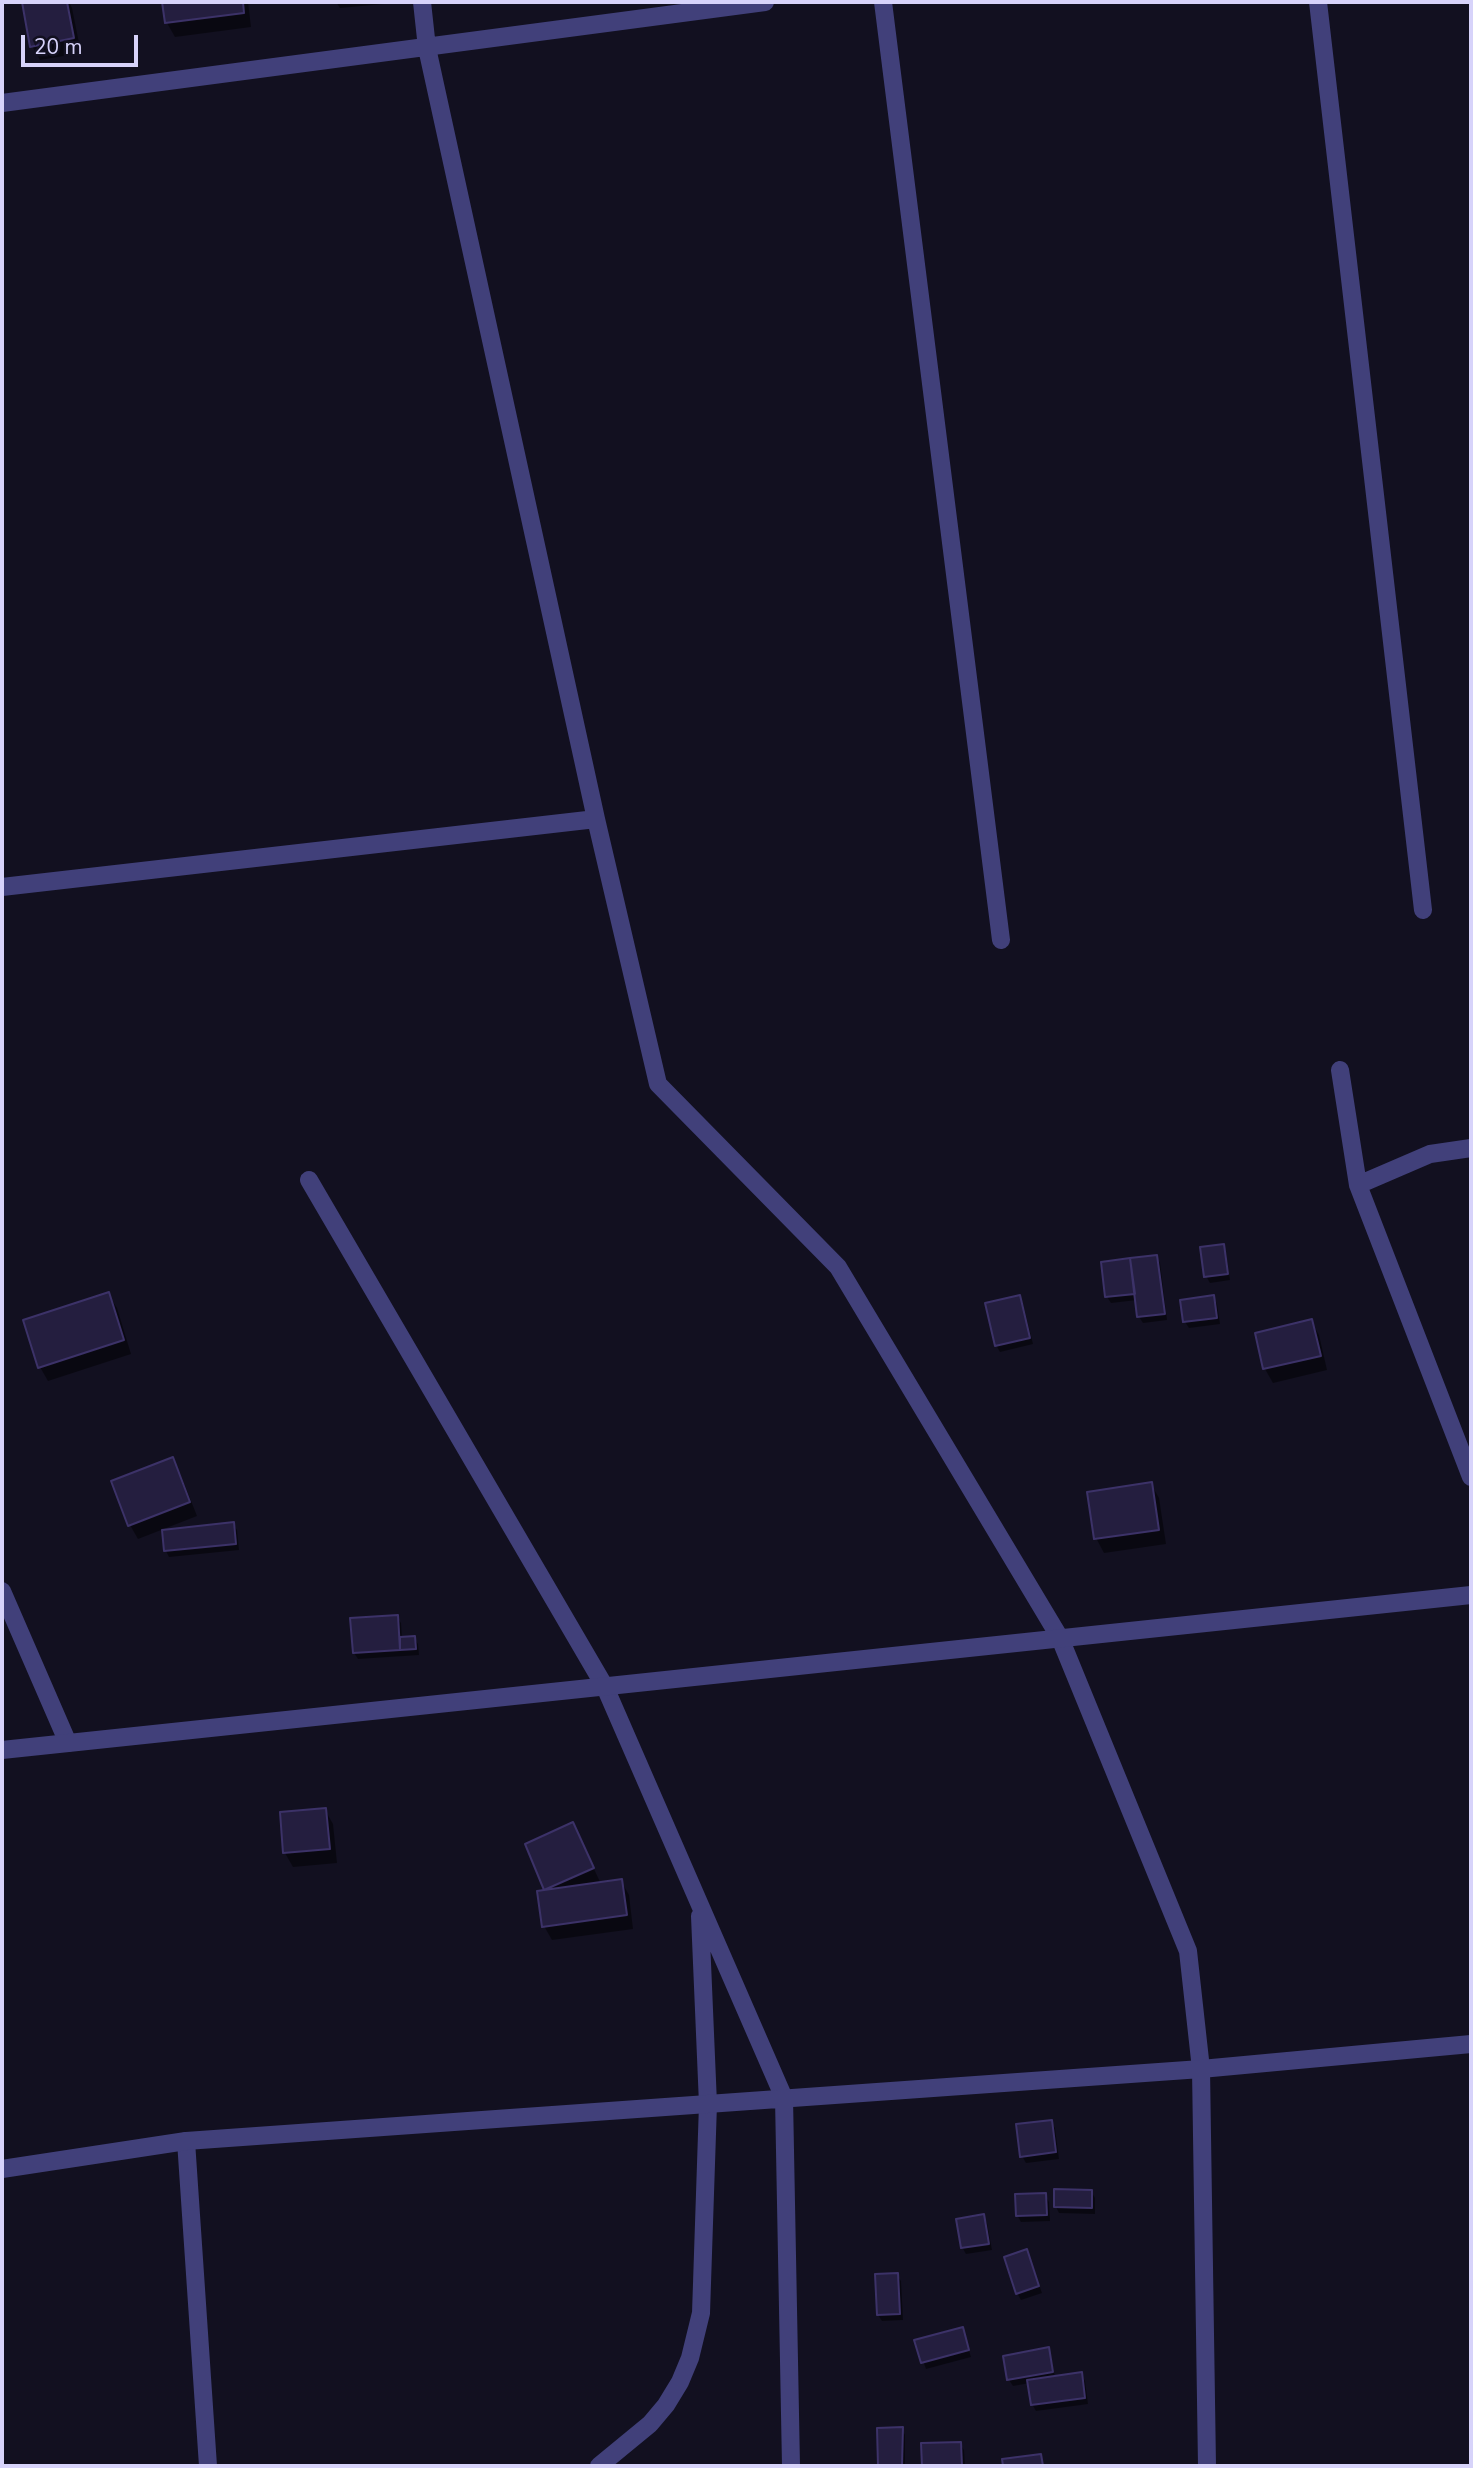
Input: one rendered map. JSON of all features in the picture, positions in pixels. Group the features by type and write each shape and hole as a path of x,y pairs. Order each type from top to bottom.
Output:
{"street":[{"path":"422,2 427,48 596,819 658,1084 838,1267 1060,1638 1188,1951 1201,2068 1206,2466"},
{"path":"2,103 765,2"},
{"path":"883,2 1001,940"},
{"path":"1318,2 1423,910"},
{"path":"2,887 596,819"},
{"path":"1340,1070 1358,1185 1471,1477"},
{"path":"1358,1185 1430,1154 1471,1148"},
{"path":"309,1180 605,1686 784,2098 791,2466"},
{"path":"2,1591 68,1743"},
{"path":"2,1750 1471,1595"},
{"path":"599,2466 650,2424 680,2382 690,2358 701,2313 708,2104 700,1904"},
{"path":"2,2169 187,2141 1201,2068 1471,2044"},
{"path":"187,2141 208,2466"}],"building":[{"path":"22,2 67,2 74,38 30,47"},
{"path":"162,2 243,2 244,13 165,23"},
{"path":"1224,1244 1228,1274 1204,1277 1200,1247"},
{"path":"1157,1255 1165,1314 1137,1317 1130,1258"},
{"path":"1130,1258 1135,1294 1105,1297 1101,1262"},
{"path":"109,1292 124,1340 38,1368 23,1320"},
{"path":"1020,1295 1030,1338 995,1346 985,1303"},
{"path":"1214,1295 1217,1318 1183,1322 1180,1300"},
{"path":"1312,1319 1321,1356 1263,1369 1255,1333"},
{"path":"173,1457 190,1502 128,1526 111,1481"},
{"path":"1152,1482 1159,1530 1094,1539 1087,1492"},
{"path":"234,1522 236,1544 164,1551 162,1530"},
{"path":"398,1615 400,1650 353,1653 350,1618"},
{"path":"415,1636 416,1649 400,1650 400,1637"},
{"path":"326,1808 330,1849 283,1853 280,1812"},
{"path":"573,1822 594,1868 544,1890 525,1844"},
{"path":"622,1879 627,1915 542,1927 537,1891"},
{"path":"1052,2120 1056,2152 1020,2157 1016,2124"},
{"path":"1054,2189 1092,2190 1092,2208 1054,2207"},
{"path":"1046,2193 1047,2215 1016,2216 1015,2194"},
{"path":"984,2214 989,2244 961,2248 956,2219"},
{"path":"1027,2249 1039,2286 1016,2294 1004,2257"},
{"path":"898,2273 900,2314 877,2315 875,2274"},
{"path":"963,2327 969,2350 921,2363 914,2340"},
{"path":"1049,2347 1053,2372 1007,2380 1003,2356"},
{"path":"1082,2372 1085,2398 1031,2405 1027,2380"},
{"path":"903,2427 902,2466 878,2466 877,2428"},
{"path":"961,2442 962,2466 922,2466 921,2443"},
{"path":"1041,2454 1043,2466 1003,2466 1002,2459"}]}
